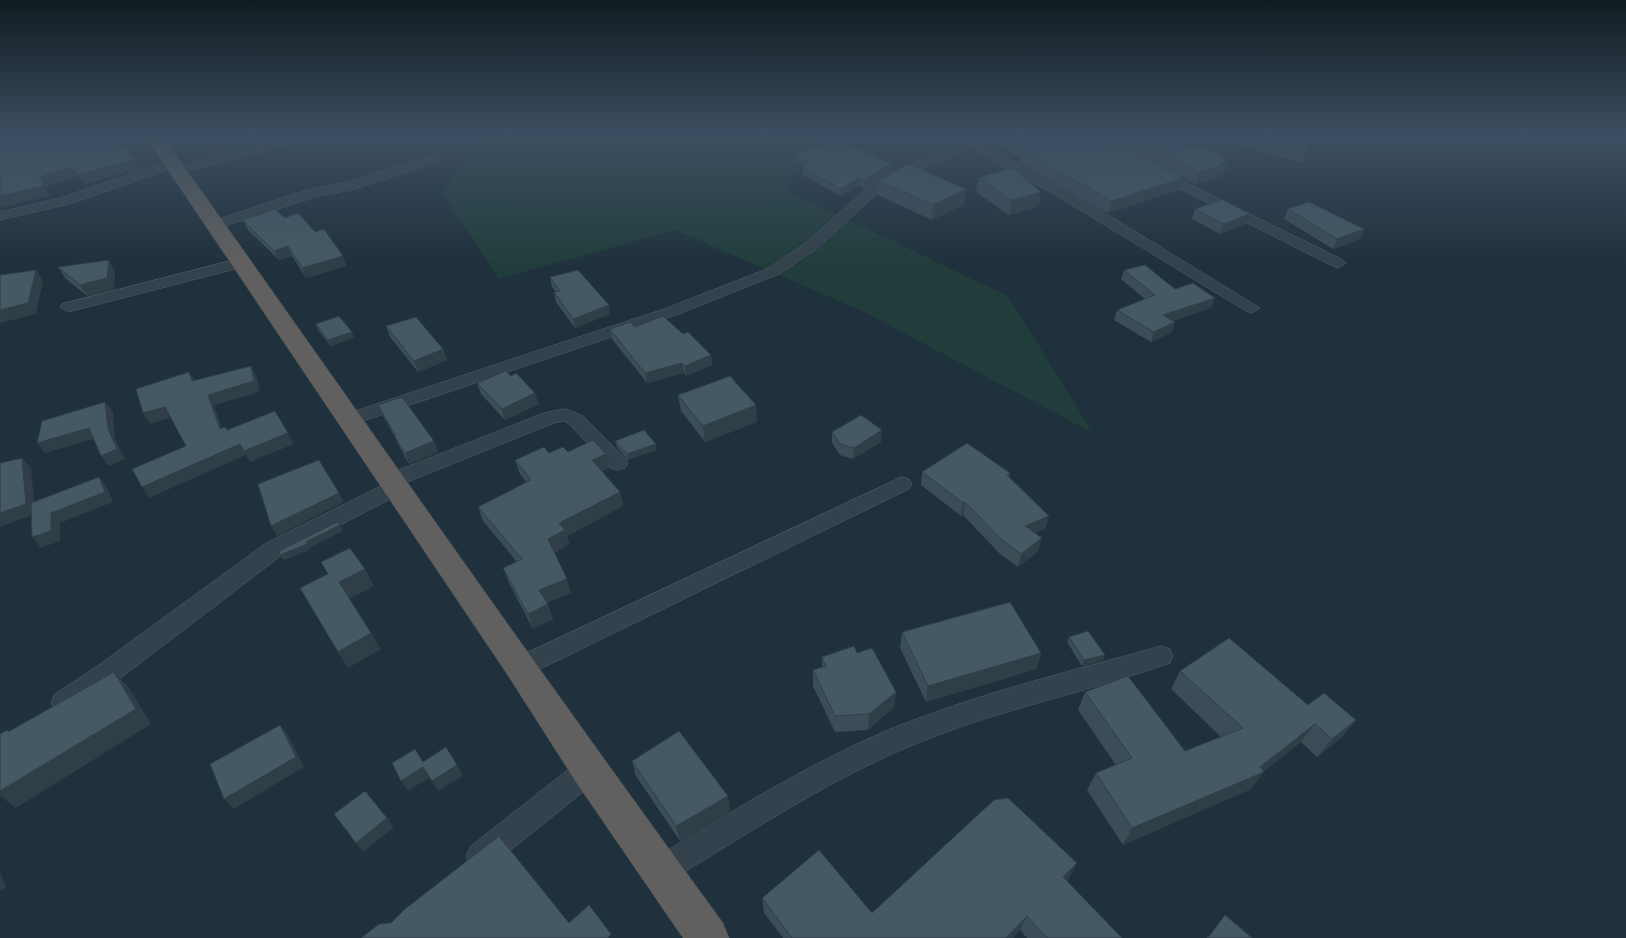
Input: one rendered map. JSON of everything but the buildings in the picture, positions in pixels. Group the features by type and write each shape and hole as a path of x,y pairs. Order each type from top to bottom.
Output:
{"highway":[{"path":"182,178 522,667 589,770 662,870 708,938"}],"street":[{"path":"0,216 64,201 140,178"},
{"path":"215,225 312,193 350,186 376,178"},
{"path":"350,419 673,311 774,271 811,246 870,192 891,178"},
{"path":"1034,178 1252,308"},
{"path":"1169,178 1338,263"},
{"path":"68,307 242,264"},
{"path":"48,712 110,672 274,549 395,484 551,417 566,416 576,420 618,463"},
{"path":"522,667 902,484"},
{"path":"662,870 820,775 897,739 989,706 1161,656"},
{"path":"460,872 589,770"}],"green space":[{"path":"454,178 793,178 785,190 1008,296 1093,433 862,311 675,230 499,279 443,193"}]}
